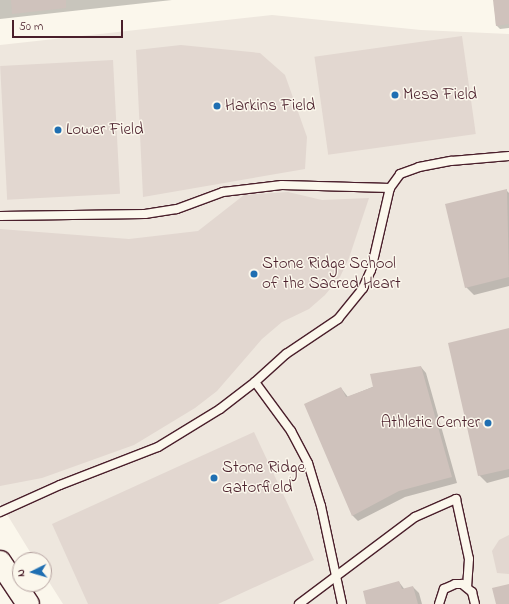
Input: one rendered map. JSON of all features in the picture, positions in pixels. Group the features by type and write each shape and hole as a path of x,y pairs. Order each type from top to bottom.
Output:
{"street":[{"path":"0,562 28,604"}],"lane":[{"path":"0,512 60,485 158,447 220,409 255,382 286,354 338,319 363,288 371,270 390,188 400,174 419,167 451,161 509,156"},
{"path":"0,216 145,214 177,209 223,192 282,185 390,188"},
{"path":"255,382 291,431 308,463 321,506 335,578 342,604"},
{"path":"299,604 415,517 456,499 468,559 467,587"},
{"path":"439,604 441,594 449,586 462,584 467,587 474,597 474,604"}],"shaded area":[{"name":"Stone Ridge School of the Sacred Heart","path":"272,15 421,30 509,34 509,604 63,604 52,587 52,552 30,552 0,503 0,45"},
{"name":"Mesa Field","path":"462,36 476,134 328,155 314,57"},
{"name":"Harkins Field","path":"181,45 260,53 285,75 307,137 305,169 143,197 136,50"},
{"name":"Lower Field","path":"113,60 120,194 7,200 0,66"},
{"path":"288,192 322,200 369,198 349,258 340,277 325,295 309,309 282,322 262,339 217,391 195,408 134,445 42,478 0,486 0,229 129,239 198,231 244,195"},
{"name":"Stone Ridge Gatorfield","path":"254,432 314,560 218,604 88,604 52,524"},
{"path":"509,535 509,574 497,573 492,551 499,540"}],"building":[{"path":"11,0 66,0 66,8 12,14"},
{"path":"493,0 509,0 509,24 496,26"},
{"path":"507,189 509,277 465,288 445,204"},
{"name":"Athletic Center","path":"509,328 509,469 478,476 448,343"},
{"path":"421,366 452,477 399,491 352,516 304,404 341,387 346,397 373,387 370,374"},
{"path":"399,581 402,589 413,586 418,604 366,604 363,591"},
{"path":"509,584 509,604 496,604 492,588"}],"place":[{"name":"Mesa Field","path":"395,95"},
{"name":"Harkins Field","path":"217,106"},
{"name":"Lower Field","path":"58,130"},
{"name":"Stone Ridge School of the Sacred Heart","path":"254,274"},
{"name":"Athletic Center","path":"488,423"},
{"name":"Stone Ridge Gatorfield","path":"214,478"}]}
